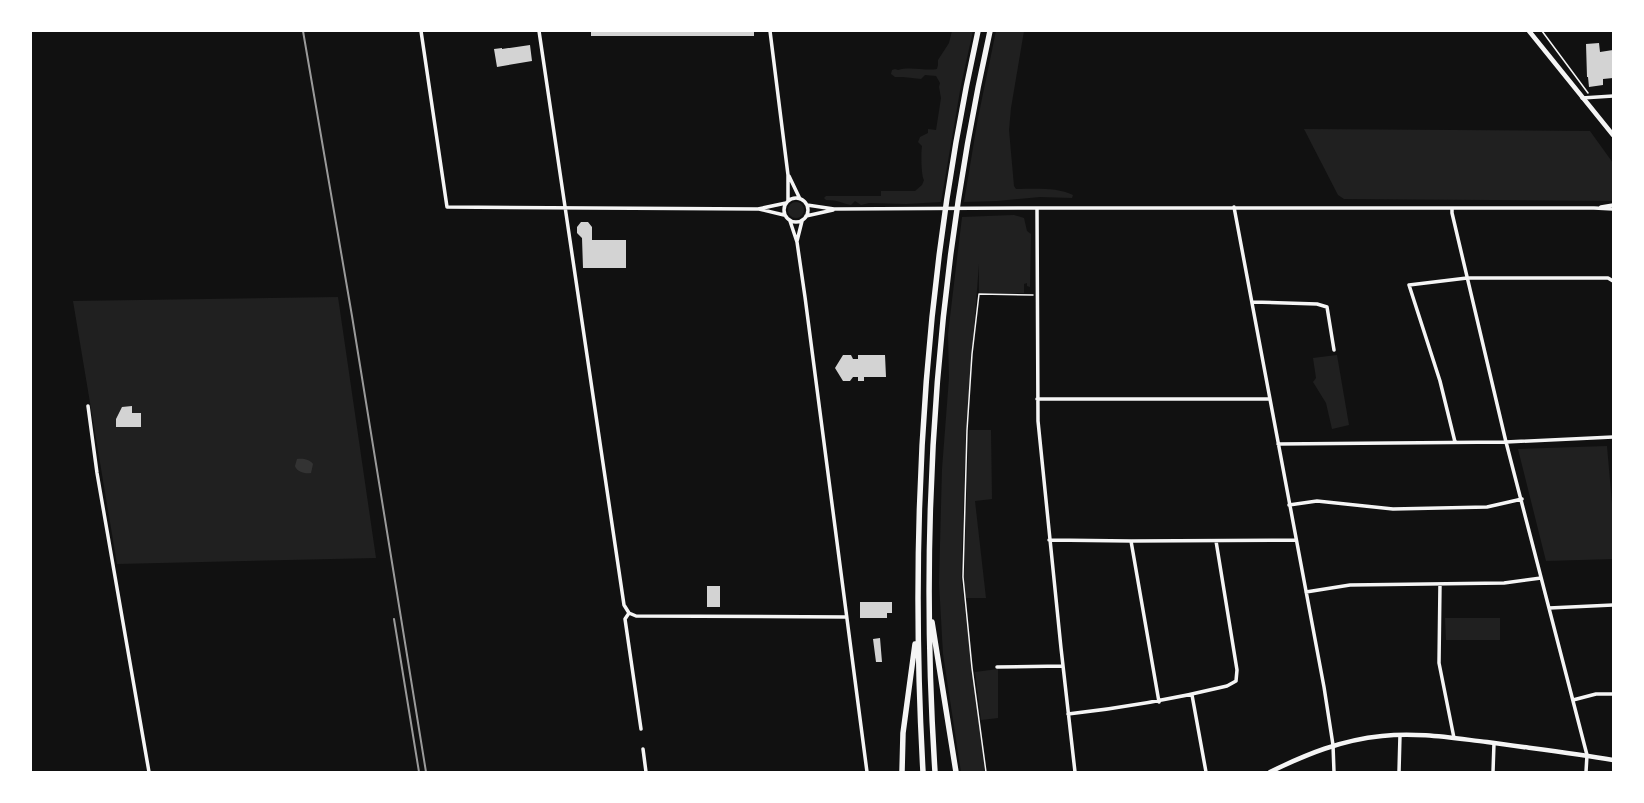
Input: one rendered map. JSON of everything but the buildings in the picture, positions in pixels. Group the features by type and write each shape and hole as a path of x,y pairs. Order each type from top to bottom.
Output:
{"highway":[{"path":"923,772 918,630 919,508 923,426 928,361 947,200 978,31"},
{"path":"935,772 931,705 929,603 933,462 940,362 945,306 965,164 990,31"},
{"path":"929,603 956,772"},
{"path":"902,772 903,733 918,630"}],"main road":[{"path":"1529,31 1613,135"},
{"path":"1270,772 1314,751 1333,745 1400,734 1454,738 1587,755 1613,760"}],"street":[{"path":"421,31 447,207 758,209 784,215"},
{"path":"539,31 624,606 629,613 636,616 846,617"},
{"path":"770,31 788,175 787,202 783,209 784,215 790,222 797,242 866,772"},
{"path":"1582,98 1613,97"},
{"path":"788,175 800,199 806,204 834,209 1234,207 1613,209"},
{"path":"758,209 787,202 793,198 800,199"},
{"path":"797,242 802,221 808,210 806,204"},
{"path":"1594,208 1613,205"},
{"path":"1234,207 1295,540 1324,687 1333,745 1334,772"},
{"path":"1038,208 1038,421 1049,540 1075,772"},
{"path":"1452,208 1506,442 1522,499 1587,755 1586,772"},
{"path":"806,216 834,209"},
{"path":"790,222 796,223 802,221"},
{"path":"1455,442 1432,355 1408,285 1467,278 1608,278 1613,281"},
{"path":"1252,302 1317,304 1327,307 1334,350"},
{"path":"1038,399 1270,399"},
{"path":"88,406 149,772"},
{"path":"1278,444 1506,442 1613,437"},
{"path":"1289,505 1317,501 1393,509 1487,507 1522,499"},
{"path":"1049,540 1295,540"},
{"path":"1132,541 1159,702"},
{"path":"1068,714 1159,702 1229,686 1236,680 1237,670 1216,541"},
{"path":"1306,592 1350,585 1504,583 1541,578"},
{"path":"1440,584 1440,663 1454,738"},
{"path":"1549,608 1613,605"},
{"path":"629,613 625,619 641,729"},
{"path":"997,667 1063,666"},
{"path":"1572,700 1596,694 1613,694"},
{"path":"1192,695 1206,772"},
{"path":"1399,772 1400,734"},
{"path":"1493,772 1494,743"},
{"path":"643,749 646,772"}],"path":[{"path":"1542,31 1592,97"},
{"path":"986,772 972,668 963,576 967,430 972,354 979,294 1037,295"}],"shaded area":[{"path":"952,31 973,31 961,85 941,202 906,204 869,203 861,205 855,201 851,205 826,200 824,198 826,196 881,196 881,191 915,191 922,185 924,180 921,158 922,146 918,142 920,137 928,133 928,129 936,130 941,98 939,87 940,83 936,76 925,75 921,79 895,77 891,74 892,70 895,69 937,69 938,60 949,43"},
{"path":"996,31 1024,31 1011,108 1009,130 1014,186 1016,189 1045,189 1067,192 1073,195 1072,198 1040,197 964,202 978,118"},
{"path":"1304,129 1590,131 1613,163 1613,201 1344,199 1338,195"},
{"path":"796,202 803,207 804,210 799,217 796,218 789,213 788,210 793,203"},
{"path":"1014,215 1024,218 1027,231 1031,234 1030,287 1027,286 1027,283 1024,284 1024,293 979,293 979,264 966,430 961,577 985,772 961,772 943,654 939,583 942,469 949,378 948,334 962,217"},
{"path":"338,297 376,558 117,564 73,301"},
{"path":"1337,355 1349,425 1332,429 1326,403 1313,382 1316,378 1313,358"},
{"path":"969,430 991,430 992,499 975,501 986,598 966,598 964,577"},
{"path":"1607,446 1613,515 1613,559 1546,561 1518,449"},
{"path":"297,459 306,459 312,462 311,473 304,473 298,470 295,466"},
{"path":"1445,618 1500,618 1500,640 1446,640"},
{"path":"998,669 998,718 981,720 975,672"}],"railway":[{"path":"303,31 352,316 426,772"},
{"path":"394,619 419,772"}]}
